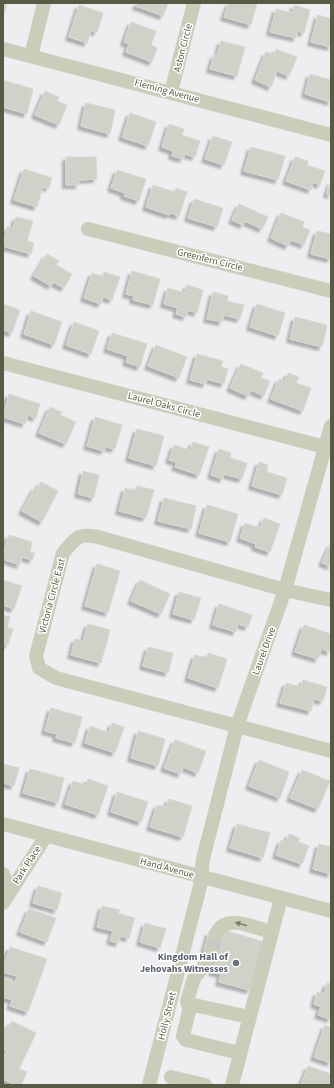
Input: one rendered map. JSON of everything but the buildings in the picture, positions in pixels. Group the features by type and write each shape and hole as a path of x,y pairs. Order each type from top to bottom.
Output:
{"street":[{"path":"31,56 44,3"},
{"name":"Aston Circle","path":"171,92 194,3"},
{"name":"Fleming Avenue","path":"3,49 331,135"},
{"name":"Greenfern Circle","path":"88,229 331,291"},
{"name":"Laurel Oaks Circle","path":"3,363 325,448"},
{"name":"Laurel Drive","path":"200,876 237,726 286,590 331,426"},
{"name":"Victoria Circle East","path":"331,600 286,590 98,537 84,535 75,539 63,553 36,656 39,668 56,678 331,751"},
{"name":"Hand Avenue","path":"3,824 331,911"},
{"name":"Park Place","path":"6,898 46,836"},
{"name":"Park Place","path":"3,874 6,898"},
{"name":"Holly Street","path":"149,1085 200,886 200,876"},
{"path":"232,1085 239,1053 281,898"},
{"path":"216,934 224,924 232,922 271,932"},
{"path":"190,1009 187,1001 194,978 209,960 211,953"},
{"path":"239,1053 186,1040 184,1036 189,1011 194,1005 249,1017"},
{"path":"177,1080 205,1085"}],"tunnel":[{"path":"211,953 216,934"}],"place":[{"name":"Kingdom Hall of Jehovahs Witnesses","path":"236,963"}]}
